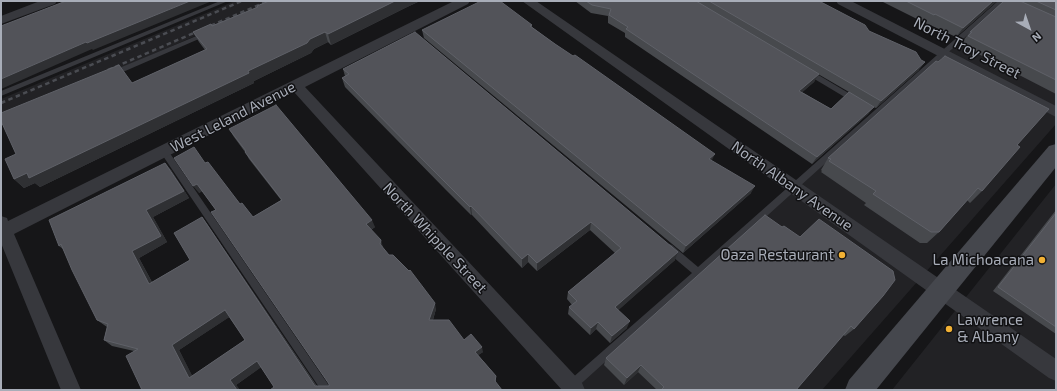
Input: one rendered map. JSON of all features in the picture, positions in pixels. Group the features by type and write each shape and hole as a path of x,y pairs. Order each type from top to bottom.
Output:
{"main road":[{"path":"859,390 1056,152"}],"street":[{"path":"1,20 51,1"},
{"name":"West Leland Avenue","path":"2,229 164,151 295,85 410,32 464,1"},
{"name":"North Albany Avenue","path":"528,1 1056,371"},
{"name":"North Troy Street","path":"842,1 1056,112"},
{"name":"North Whipple Street","path":"295,85 571,389"},
{"path":"2,229 71,390"}],"lane":[{"path":"1,94 225,1"},
{"path":"571,389 794,188 873,111 944,54 1003,2"},
{"path":"109,76 209,32"},
{"path":"802,69 863,105"},
{"path":"164,151 327,390"},
{"path":"663,243 699,273"}],"shaded area":[{"path":"235,1 276,1 1,120 1,99"},
{"path":"998,1 1056,1 1056,124 822,390 567,390"},
{"path":"1056,184 1056,390 892,390"}],"building":[{"path":"66,1 190,1 87,43 86,42 1,79 1,26"},
{"path":"269,1 395,1 328,34 325,32 310,39 307,43 248,71 249,73 29,178 27,173 14,179 5,159 16,154 1,121 1,113 119,65 132,83 207,49 193,32 211,24 212,26"},
{"path":"481,1 500,1 532,25 530,26 555,44 573,56 575,55 715,154 709,159 755,186 686,246 422,30"},
{"path":"586,1 696,1 819,74 799,91 831,109 849,92 874,107 817,157 626,29 628,27 609,15 611,9 592,5"},
{"path":"709,1 819,1 865,25 869,31 916,52 921,60 925,62 881,101"},
{"path":"906,1 993,1 963,28"},
{"path":"1004,1 1020,1 1056,17 1056,80 968,36 972,32 970,32"},
{"path":"1036,1 1056,1 1056,10"},
{"path":"415,32 678,252 615,307 630,321 612,336 598,322 591,328 569,307 577,301 568,292 621,248 591,222 537,263 528,254 522,259 471,206 470,207 342,78 349,74 343,69"},
{"path":"945,56 1049,109 1017,145 1020,147 982,191 978,188 939,232 931,232 873,194 876,191 829,161 831,159 828,158 936,61 938,62"},
{"path":"276,105 372,220 366,224 381,240 380,244 389,255 393,255 409,271 410,270 435,303 429,320 449,320 464,340 471,334 482,347 475,352 496,376 495,381 502,390 270,390 274,387 257,361 230,380 237,390 142,390 126,356 138,349 104,340 108,324 97,320 61,244 59,246 49,220 165,163 184,191 146,210 161,236 132,251 149,284 190,260 174,233 202,217 315,386 329,386 211,212 216,210 197,184 193,186 174,158 194,147 205,163 208,162 240,204 242,203 253,217 282,200 229,129","holes":["225,310 245,340 189,378 172,345"]},
{"path":"1056,213 1056,327 998,287"},
{"path":"765,215 800,237 819,219 893,271 895,280 854,329 851,326 796,390 661,390 664,387 641,365 627,378 606,358"}],"railway":[{"path":"1,103 242,1"},
{"path":"108,70 268,1"}],"place":[{"name":"Oaza Restaurant","path":"842,255"},
{"name":"La Michoacana","path":"1042,260"},
{"name":"Lawrence & Albany","path":"949,329"}]}
